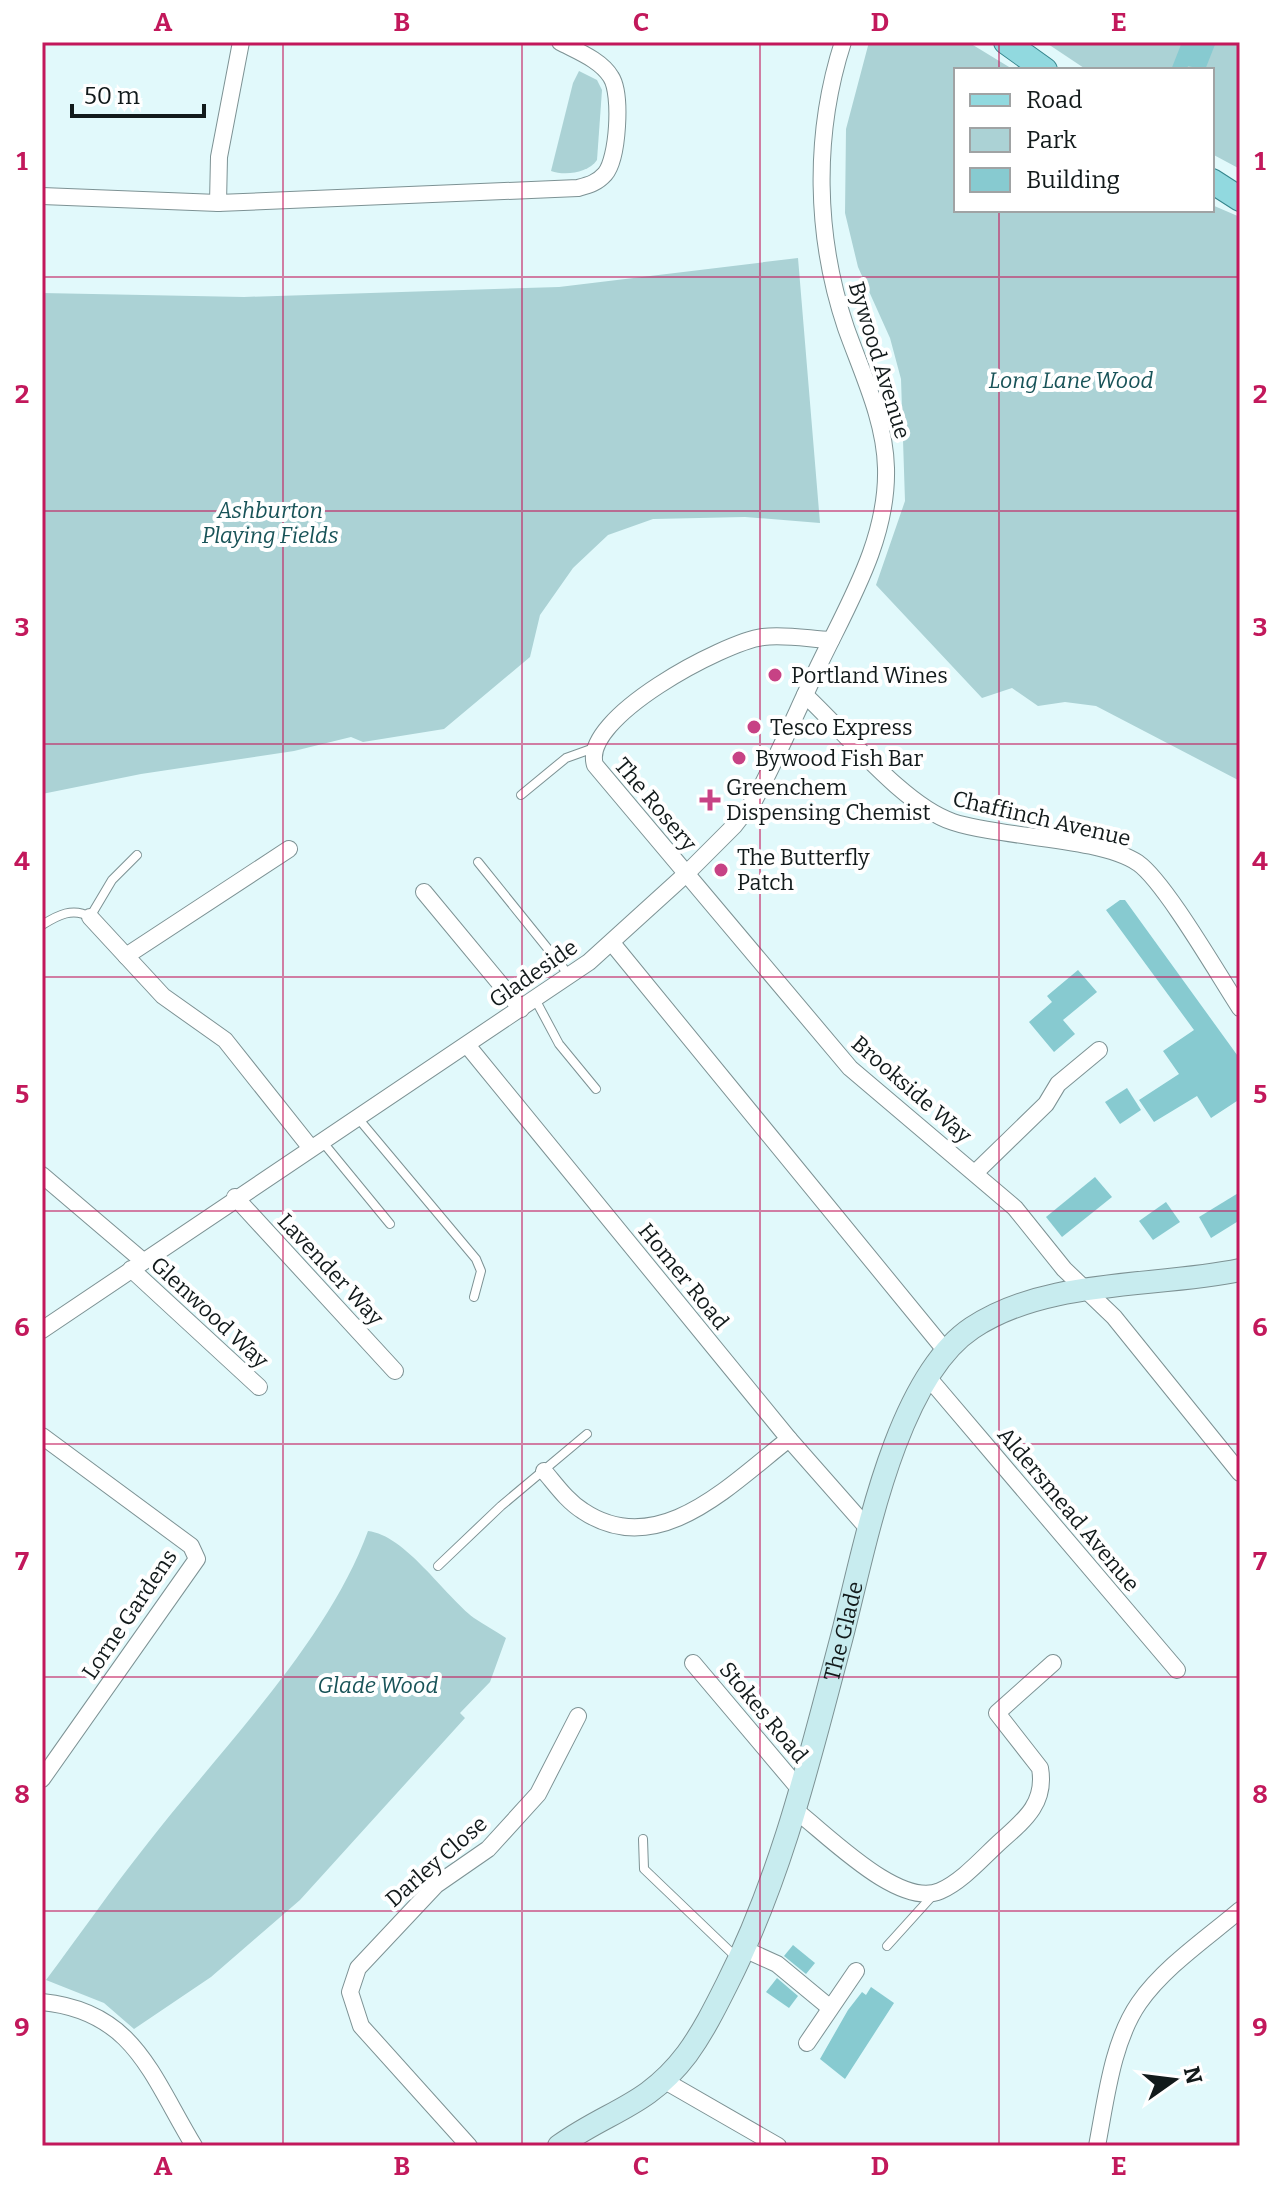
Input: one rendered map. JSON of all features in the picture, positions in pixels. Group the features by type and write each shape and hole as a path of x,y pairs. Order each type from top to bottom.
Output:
{"main road":[{"path":"1006,42 1042,68"},
{"path":"1214,182 1240,199"}],"street":[{"path":"218,203 219,157 241,42"},
{"path":"42,196 218,203 578,188 595,183 607,172 613,156 617,96 611,77 603,69 560,42"},
{"name":"Bywood Avenue","path":"612,943 734,826 755,799 866,570 886,473 880,428 836,295 826,246 823,132 830,87 843,42"},
{"name":"The Rosery","path":"686,874 595,765 594,748 620,715 687,665 762,637 831,640"},
{"name":"Chaffinch Avenue","path":"805,695 907,793 934,814 971,827 1100,850 1139,865 1240,1008"},
{"path":"126,956 289,849"},
{"name":"Brookside Way","path":"686,874 850,1068 1015,1208 1087,1291 1114,1317 1240,1473"},
{"path":"424,892 521,1009"},
{"path":"90,917 163,996 225,1040 316,1143"},
{"name":"Gladeside","path":"42,1330 235,1197 521,1009 612,943 945,1350"},
{"name":"Homer Road","path":"467,1045 789,1439 870,1531"},
{"path":"976,1172 1046,1104 1058,1084 1099,1050"},
{"name":"Glenwood Way","path":"42,1175 259,1387"},
{"name":"Lavender Way","path":"235,1197 395,1371"},
{"name":"The Glade","path":"559,2146 651,2093 665,2081 699,2036 742,1954 798,1800 870,1531 900,1434 927,1376 945,1350 982,1321 1055,1294 1240,1270"},
{"name":"Aldersmead Avenue","path":"927,1376 1177,1670"},
{"name":"Lorne Gardens","path":"42,1436 191,1546 197,1559 43,1775"},
{"path":"544,1471 585,1513 614,1523 650,1528 671,1523 694,1511 789,1439"},
{"name":"Stokes Road","path":"693,1663 798,1800 892,1886 912,1893 935,1893"},
{"path":"935,1893 951,1885 1024,1821 1038,1801 1040,1768 997,1713 1053,1663"},
{"name":"Darley Close","path":"469,2146 361,2026 351,2003 351,1983 365,1958 416,1905 445,1876 488,1849 538,1794 578,1716"},
{"path":"1097,2146 1120,2045 1139,2004 1161,1978 1240,1910"},
{"path":"742,1954 777,1964 829,2007"},
{"path":"807,2043 856,1971"},
{"path":"42,2002 80,2007 116,2026 144,2064 194,2146"},
{"path":"665,2081 778,2146"}],"lane":[{"path":"521,795 566,758 594,748"},
{"path":"42,925 73,912 90,917 112,880 137,855"},
{"path":"478,862 570,975"},
{"path":"535,999 559,1044 596,1089"},
{"path":"356,1117 476,1259 481,1271 474,1297"},
{"path":"316,1143 390,1224"},
{"path":"438,1566 587,1434"},
{"path":"643,1839 644,1869 742,1954"},
{"path":"887,1946 935,1893"}],"green space":[{"name":"Long Lane Wood","path":"869,42 968,42 1011,68 954,68 954,212 1214,212 1214,206 1240,217 1240,781 1096,706 1065,702 1038,706 1012,688 982,698 876,585 905,501 901,379 890,338 858,267 845,213 846,129"},
{"path":"1045,42 1240,42 1240,169 1214,155 1214,68 1084,68"},
{"path":"579,71 597,80 602,90 597,160 582,171 551,171 573,83"},
{"name":"Ashburton Playing Fields","path":"798,258 820,523 745,517 653,519 608,535 573,568 540,615 530,657 444,729 363,742 351,737 294,751 141,774 42,794 42,293 244,297 559,287"},
{"name":"Glade Wood","path":"368,1531 396,1543 424,1567 462,1608 506,1638 490,1682 460,1713 465,1718 300,1900 211,1977 134,2029 104,2003 46,1980 144,1848 298,1656 350,1573"}],"building":[{"path":"1182,42 1216,42 1206,68 1172,68"},
{"path":"1125,900 1240,1059 1240,1099 1211,1118 1197,1096 1154,1122 1139,1100 1179,1074 1163,1051 1194,1030 1106,910"},
{"path":"1078,970 1097,992 1063,1020 1075,1034 1054,1052 1029,1022 1052,1002 1047,996"},
{"path":"1127,1088 1141,1110 1120,1124 1105,1102"},
{"path":"1095,1177 1112,1197 1062,1237 1046,1217"},
{"path":"1240,1192 1240,1220 1211,1238 1199,1217"},
{"path":"1166,1202 1180,1222 1153,1240 1139,1221"},
{"path":"793,1945 815,1963 806,1974 784,1956"},
{"path":"777,1978 798,1996 789,2008 766,1992"},
{"path":"871,1987 894,2003 845,2079 820,2059 848,2010 862,1992 866,1995"}],"place":[{"name":"Portland Wines","path":"775,675"},
{"name":"Tesco Express","path":"754,727"},
{"name":"Bywood Fish Bar","path":"739,758"},
{"name":"Greenchem Dispensing Chemist","path":"710,800"},
{"name":"The Butterfly Patch","path":"721,870"}]}
